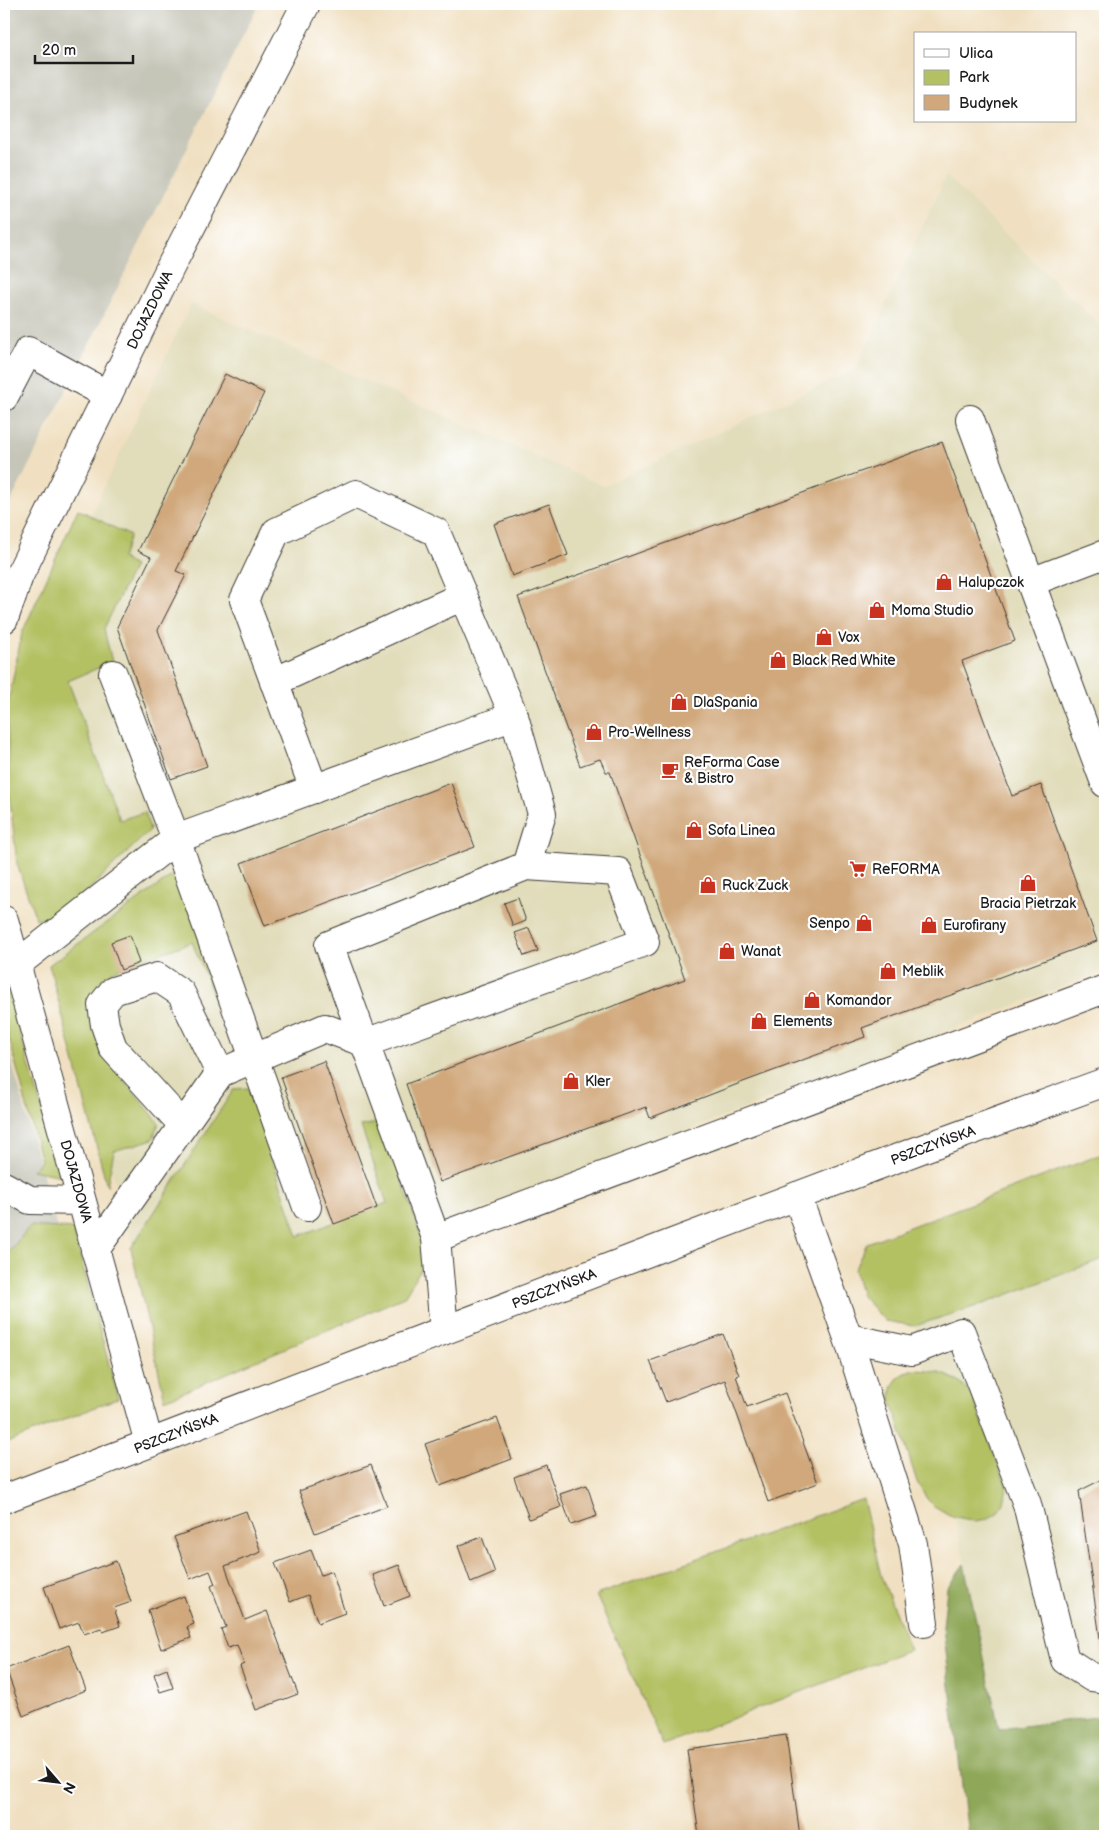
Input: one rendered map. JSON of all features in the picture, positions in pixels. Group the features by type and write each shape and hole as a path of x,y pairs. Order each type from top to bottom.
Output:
{"main road":[{"name":"DOJAZDOWA","path":"4,620 19,576 108,394 171,266 306,4"},
{"path":"4,397 28,351 108,394"},
{"path":"970,419 1105,783"},
{"path":"314,789 244,600 276,532 356,494 436,532 514,716 542,814 526,866"},
{"path":"1031,582 1105,554"},
{"path":"274,682 463,596"},
{"path":"113,674 176,839 307,1207"},
{"path":"10,965 176,839 514,716"},
{"path":"95,1250 220,1073 325,1028 365,1043 645,942 618,872 526,866 329,945 365,1043 436,1238 444,1330"},
{"name":"DOJAZDOWA","path":"4,920 10,965 81,1201 149,1443"},
{"path":"183,1125 113,1048 105,1025 102,1005 113,991 157,977 180,993 220,1073"},
{"path":"436,1238 1105,989"},
{"name":"PSZCZYŃSKA","path":"4,1499 927,1146 1105,1082"},
{"path":"4,1186 30,1200 81,1201"},
{"path":"797,1196 848,1338 914,1544 924,1623"},
{"path":"848,1338 912,1351 961,1332 1027,1504 1065,1660 1091,1677 1105,1679"}],"shaded area":[{"path":"4,4 259,4 4,515"},
{"path":"946,176 1105,331 1105,970 159,1334 30,888 44,613 191,304 603,486 856,369"},
{"path":"4,1033 93,1359 4,1394"},
{"path":"1105,1258 1105,1716 999,1729 915,1326 983,1304"}],"green space":[{"path":"78,509 130,536 122,558 134,566 104,629 112,662 68,681 120,820 145,812 150,830 61,917 36,919 17,864 9,790 7,708 22,633"},
{"path":"177,872 234,1045 192,942 112,971 89,1005 105,1056 159,1123 153,1139 114,1151 107,1186 49,965"},
{"path":"4,983 6,984 61,1176 32,1170 41,1161 4,1019"},
{"path":"248,1088 298,1236 387,1203 361,1126 382,1122 428,1257 404,1297 165,1400 131,1248 234,1089"},
{"path":"1105,1153 1105,1258 983,1304 915,1326 885,1321 862,1296 854,1270 867,1243"},
{"path":"30,1226 73,1229 118,1398 4,1444 4,1258"},
{"path":"910,1370 929,1371 946,1375 961,1384 973,1398 1007,1487 1004,1503 997,1513 987,1519 976,1521 951,1516 934,1506 927,1499 917,1482 891,1400 893,1385 901,1375"},
{"path":"863,1499 881,1576 910,1650 663,1745 596,1595"},
{"path":"964,1564 999,1729 1105,1716 1105,1835 968,1836 943,1627 947,1588"}],"building":[{"path":"225,374 264,393 176,571 186,575 158,630 207,766 171,779 117,627 151,557 138,551"},
{"name":"ReFORMA","path":"942,442 1015,641 962,661 1012,796 1041,785 1097,941 862,1028 865,1037 650,1118 646,1107 440,1182 406,1084 685,979 610,772 606,772 600,759 580,766 518,597"},
{"path":"549,504 568,555 512,576 494,524"},
{"path":"451,783 475,847 265,926 241,863"},
{"path":"518,898 526,921 513,926 504,903"},
{"path":"529,928 538,951 524,956 515,933"},
{"path":"130,935 139,963 121,970 111,942"},
{"path":"324,1061 377,1208 334,1224 281,1077"},
{"path":"723,1334 739,1375 736,1376 747,1407 785,1393 818,1483 768,1502 725,1380 666,1402 650,1361"},
{"path":"497,1418 512,1459 440,1486 425,1444"},
{"path":"371,1465 387,1506 315,1533 299,1491"},
{"path":"546,1465 561,1507 529,1519 514,1477"},
{"path":"1105,1478 1105,1659 1103,1659 1079,1491"},
{"path":"587,1485 597,1516 571,1525 560,1494"},
{"path":"246,1511 261,1552 225,1566 245,1620 267,1611 298,1694 256,1710 240,1666 244,1664 237,1645 228,1648 221,1629 226,1627 211,1586 215,1584 210,1571 190,1579 174,1537"},
{"path":"482,1537 495,1573 471,1583 458,1546"},
{"path":"311,1550 321,1575 332,1571 345,1613 318,1623 308,1595 290,1602 275,1563"},
{"path":"116,1561 131,1602 114,1608 120,1626 103,1632 101,1628 84,1634 79,1622 59,1629 44,1587"},
{"path":"399,1565 410,1596 384,1606 373,1575"},
{"path":"184,1596 194,1624 187,1627 191,1638 161,1649 148,1610"},
{"path":"69,1645 86,1690 23,1716 6,1669"},
{"path":"167,1669 173,1688 160,1692 154,1674"},
{"path":"786,1735 800,1836 699,1836 687,1749"}],"place":[{"name":"Halupczok","path":"944,582"},
{"name":"Moma Studio","path":"877,610"},
{"name":"Vox","path":"824,637"},
{"name":"Black Red White","path":"778,660"},
{"name":"DlaSpania","path":"679,702"},
{"name":"Pro-Wellness","path":"594,732"},
{"name":"ReForma Case & Bistro","path":"670,770"},
{"name":"Sofa Linea","path":"694,830"},
{"name":"ReFORMA","path":"858,869"},
{"name":"Bracia Pietrzak","path":"1028,883"},
{"name":"Ruck Zuck","path":"708,885"},
{"name":"Senpo","path":"864,923"},
{"name":"Eurofirany","path":"929,925"},
{"name":"Wanat","path":"727,951"},
{"name":"Meblik","path":"888,971"},
{"name":"Komandor","path":"812,1000"},
{"name":"Elements","path":"759,1021"},
{"name":"Kler","path":"571,1081"}]}
